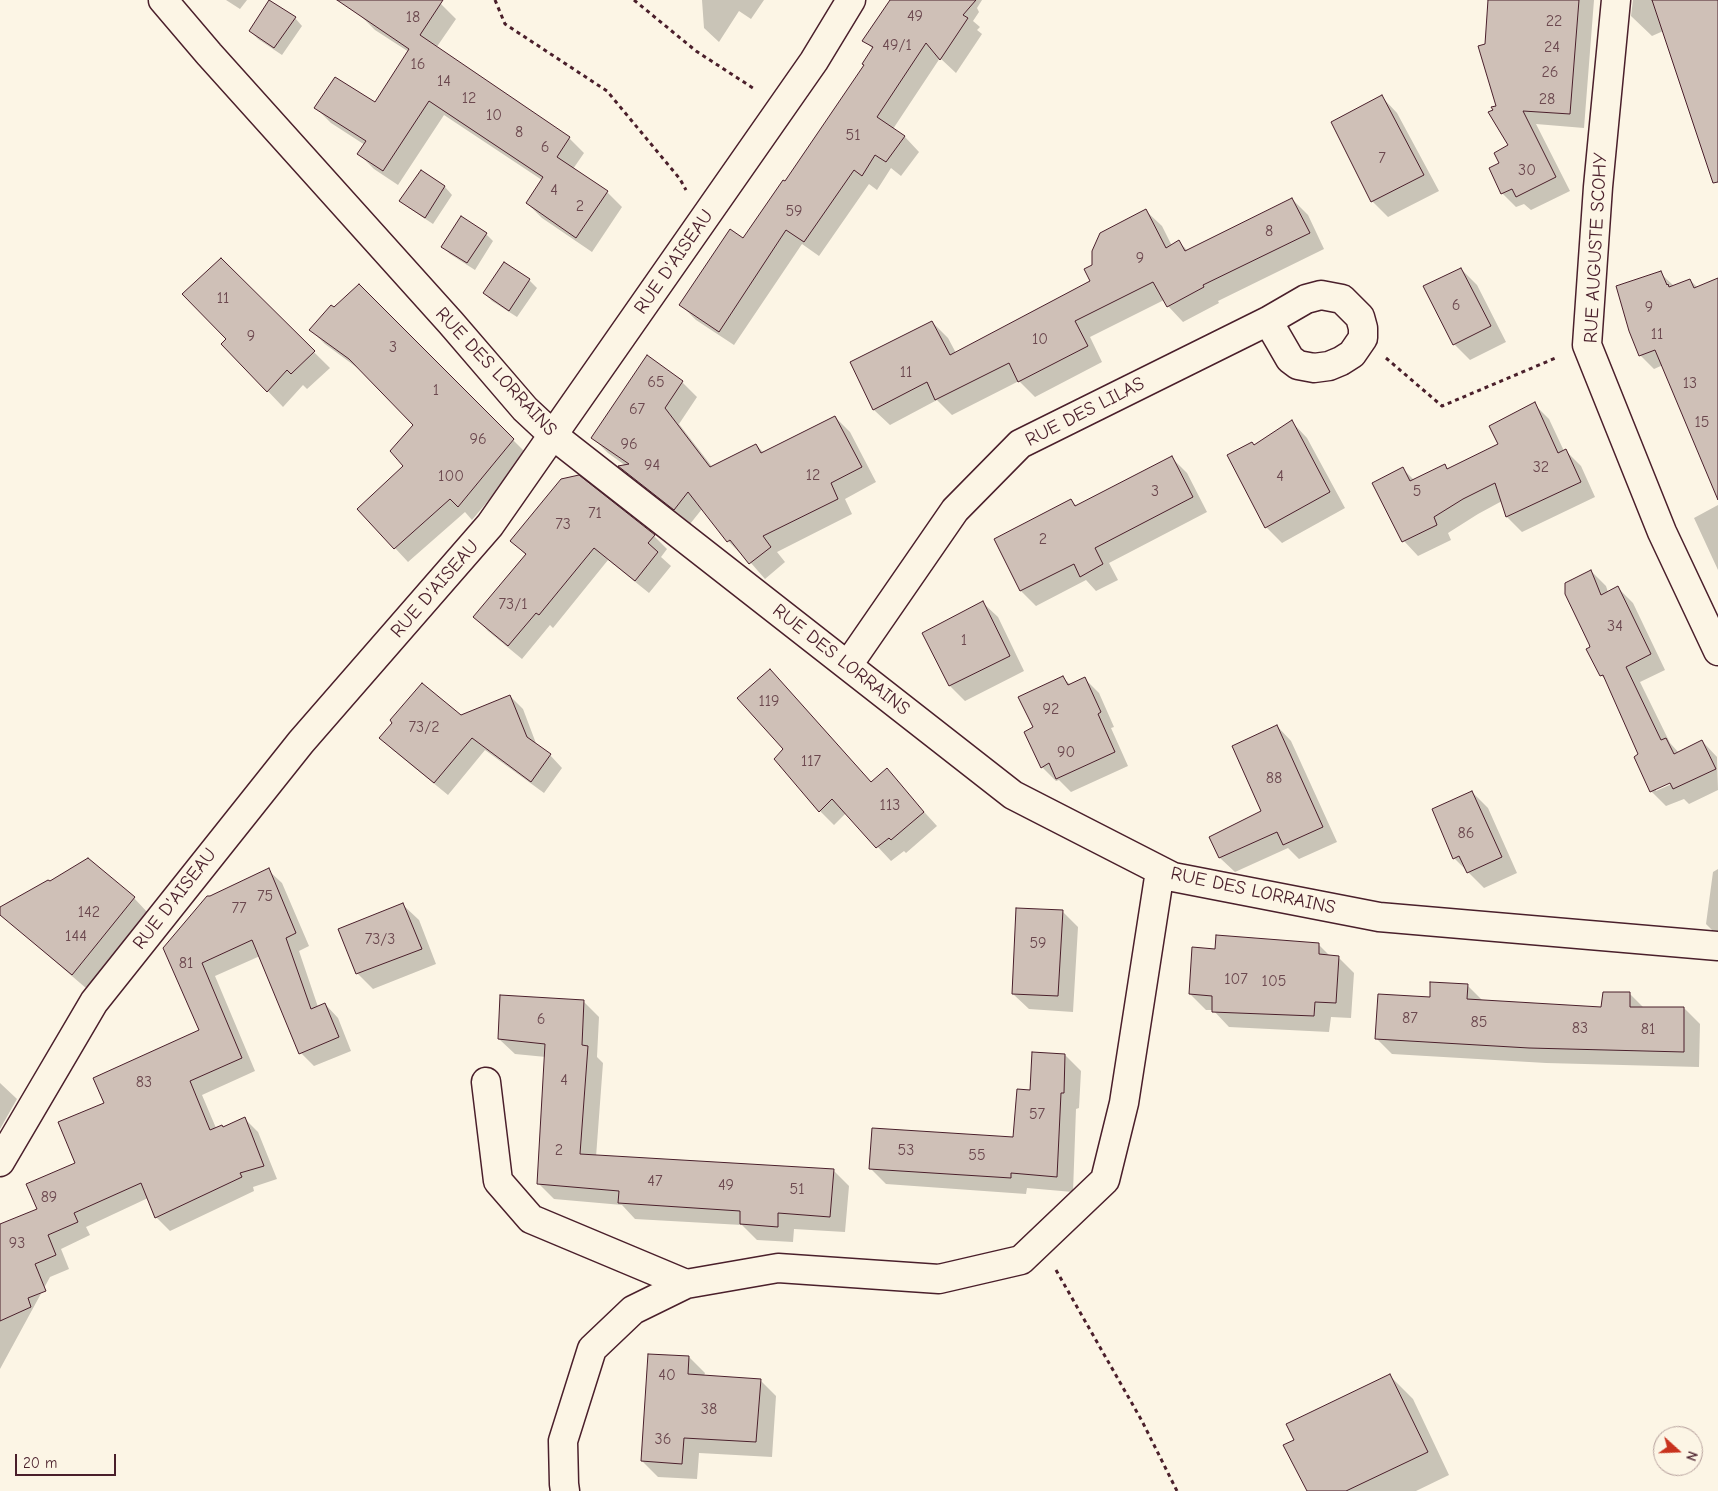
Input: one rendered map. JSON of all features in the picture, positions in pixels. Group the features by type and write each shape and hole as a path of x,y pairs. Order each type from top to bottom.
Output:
{"street":[{"name":"RUE DES LORRAINS","path":"163,0 215,61 438,308 525,409 554,436 1013,794 1167,874 1379,917 1718,946"},
{"name":"RUE D'AISEAU","path":"0,1162 94,1002 301,742 490,526 814,61 851,0"},
{"name":"RUE AUGUSTE SCOHY","path":"1616,0 1598,187 1587,345 1662,532 1718,651"},
{"name":"RUE DES LILAS","path":"848,665 954,510 1020,444 1268,321 1306,299 1321,295 1342,299 1360,317 1363,338"},
{"path":"1268,321 1290,359 1298,365 1314,368 1341,362 1352,354 1363,338"},
{"path":"565,1491 563,1440 592,1349 633,1310 686,1284 778,1268 939,1279 1022,1260 1104,1180 1124,1102 1167,874"},
{"path":"486,1082 498,1181 531,1219 686,1284"}],"path":[{"path":"496,0 505,24 607,91 680,179 702,222"},
{"path":"634,0 696,51 782,107"},
{"path":"1363,338 1442,406 1587,345"},
{"path":"1040,1243 1142,1421 1177,1491"}],"building":[{"path":"269,0 296,17 274,48 249,31"},
{"path":"337,0 443,0 420,35 570,137 557,157 608,191 576,238 526,203 543,177 429,101 383,171 357,154 366,141 314,108 335,77 375,102 409,49"},
{"path":"890,0 976,0 963,15 968,18 940,60 926,43 877,117 905,136 886,162 875,155 862,176 854,170 804,242 786,230 719,332 679,305 730,229 743,238 783,180 785,181 864,65 862,64 873,47 862,41"},
{"path":"1488,0 1579,0 1570,114 1523,111 1556,177 1516,197 1512,189 1501,194 1489,168 1499,163 1494,153 1508,145 1488,112 1493,110 1491,107 1496,106 1478,46 1485,44"},
{"path":"1652,0 1718,0 1718,182 1713,183"},
{"path":"1382,95 1424,175 1371,202 1331,122"},
{"path":"421,170 445,186 425,218 399,201"},
{"path":"1292,198 1310,233 1203,285 1204,287 1167,307 1153,282 1075,321 1088,346 1018,382 1009,363 935,400 927,382 873,410 850,362 932,321 950,355 1090,281 1084,269 1092,265 1092,251 1100,233 1146,209 1166,248 1179,240 1185,251"},
{"path":"461,216 487,233 467,263 441,247"},
{"path":"221,258 315,351 291,374 287,370 267,392 221,344 226,339 182,294"},
{"path":"504,262 530,279 509,311 483,293"},
{"path":"1461,268 1491,326 1453,345 1423,286"},
{"path":"1661,271 1669,287 1690,279 1694,288 1718,278 1718,500 1655,350 1639,356 1629,331 1616,286"},
{"path":"359,284 514,439 458,507 450,499 394,549 357,509 403,466 390,451 413,425 349,359 309,330 331,305 334,307"},
{"path":"647,355 683,381 665,408 710,467 756,444 761,453 835,416 862,467 831,483 838,499 763,536 771,547 749,564 730,540 727,542 688,492 674,510 618,466 629,464 591,438"},
{"path":"1535,402 1558,453 1566,449 1581,482 1506,517 1495,483 1463,499 1434,517 1437,525 1402,542 1372,483 1403,467 1410,481 1445,464 1447,469 1498,444 1489,426"},
{"path":"1292,420 1330,492 1265,528 1227,455 1252,442 1254,445"},
{"path":"1172,456 1193,497 1095,548 1103,564 1080,577 1074,564 1020,591 994,539 1071,499 1075,506"},
{"path":"579,475 655,535 648,543 658,552 635,581 594,548 539,615 536,613 508,646 473,617 526,554 510,541 561,479"},
{"path":"1591,570 1601,595 1618,586 1651,654 1626,667 1661,740 1666,738 1674,754 1702,740 1716,769 1673,789 1670,783 1650,792 1634,757 1638,754 1603,675 1600,676 1586,649 1590,647 1589,644 1565,594 1565,583"},
{"path":"983,601 1010,656 949,686 922,633"},
{"path":"770,669 871,782 887,768 924,812 891,840 889,838 876,848 832,799 819,812 774,759 783,749 737,698"},
{"path":"1063,676 1068,685 1085,677 1101,712 1098,714 1115,752 1056,779 1049,763 1041,768 1024,732 1033,727 1018,697"},
{"path":"422,683 461,715 510,695 527,737 551,754 531,782 472,738 434,783 379,738 392,723 390,720"},
{"path":"1277,725 1323,827 1283,845 1277,832 1219,858 1209,837 1261,811 1232,746"},
{"path":"1472,791 1502,857 1467,873 1459,856 1453,859 1432,809"},
{"path":"88,858 135,897 72,975 0,915 0,907 48,880 50,881"},
{"path":"269,868 296,933 286,938 311,1009 325,1003 339,1037 299,1054 252,940 202,963 242,1058 190,1081 210,1130 222,1125 223,1127 245,1117 264,1166 240,1173 242,1177 155,1218 141,1183 74,1213 78,1222 48,1235 56,1255 35,1264 46,1291 28,1298 31,1307 0,1321 0,1224 37,1209 26,1184 75,1163 58,1122 104,1103 93,1078 199,1030 163,948 207,896"},
{"path":"403,903 422,949 356,974 338,929"},
{"path":"1016,908 1063,910 1058,996 1012,994"},
{"path":"1216,935 1319,943 1319,954 1339,956 1336,1003 1315,1002 1314,1016 1212,1012 1212,996 1189,994 1192,947 1215,949"},
{"path":"1430,982 1468,984 1467,999 1601,1007 1603,992 1630,992 1630,1007 1684,1007 1684,1052 1529,1048 1375,1039 1378,994 1430,997"},
{"path":"500,995 584,1000 582,1045 588,1046 580,1154 834,1169 830,1217 778,1213 778,1227 740,1224 740,1211 618,1203 619,1191 537,1184 545,1044 498,1039"},
{"path":"1032,1052 1065,1054 1064,1093 1061,1093 1057,1177 1011,1173 1011,1178 869,1169 872,1128 1013,1137 1017,1089 1030,1090"},
{"path":"648,1354 689,1356 688,1374 761,1379 756,1442 684,1438 682,1464 641,1461"},
{"path":"1390,1374 1428,1452 1346,1491 1307,1491 1283,1445 1294,1440 1286,1424"}]}
